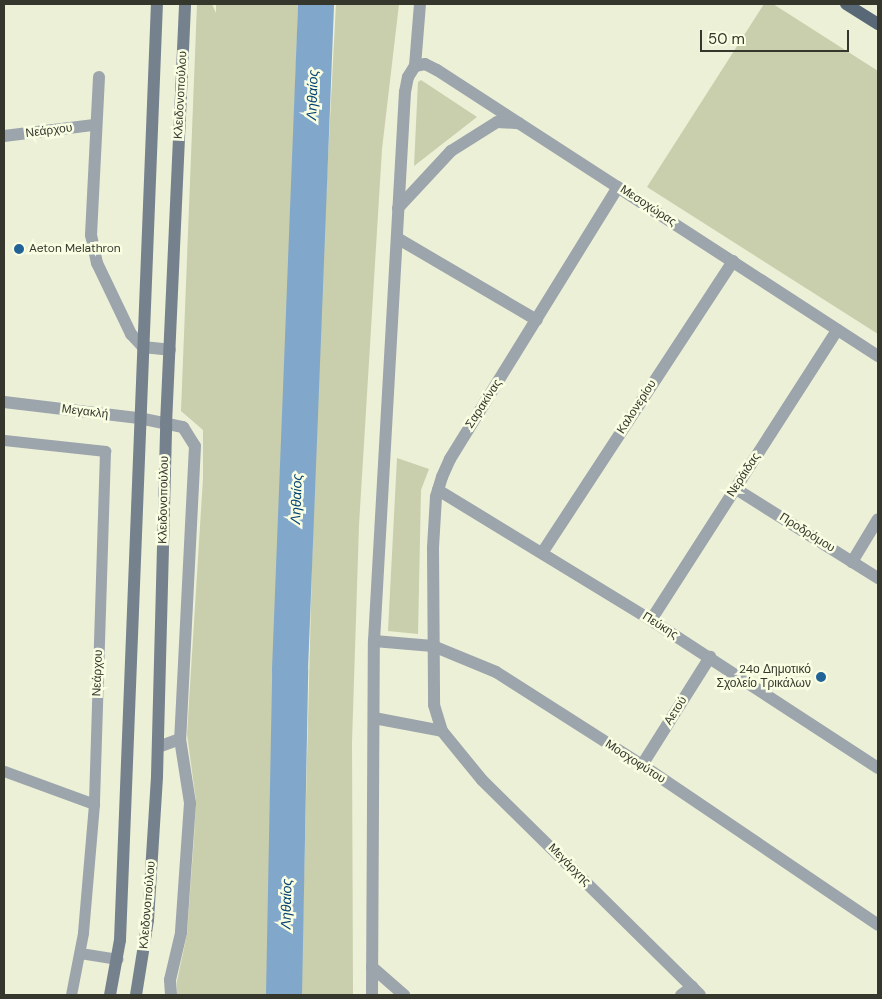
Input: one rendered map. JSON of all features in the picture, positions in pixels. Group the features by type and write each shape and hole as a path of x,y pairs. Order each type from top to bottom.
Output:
{"main road":[{"path":"846,4 878,24"}],"street":[{"name":"Κλειδονοπούλου","path":"110,995 118,959 157,4"},
{"name":"Κλειδονοπούλου","path":"136,995 148,920 158,747 166,424 185,4"},
{"path":"372,995 374,641 406,87 415,66 420,4"},
{"name":"Μεσοχώρας","path":"415,66 432,67 878,356"},
{"path":"99,76 94,125 91,235 97,263 127,327 143,347 170,350"},
{"path":"398,208 451,151 497,122 521,124"},
{"name":"Νεάρχου","path":"4,136 94,125"},
{"name":"Σαρακίνας","path":"433,646 438,490 450,459 618,187"},
{"path":"397,238 537,320"},
{"name":"Καλονερίου","path":"542,553 733,261"},
{"name":"Νεράιδας","path":"651,620 837,330"},
{"name":"Μεγακλή","path":"4,402 139,418 182,427 195,446 180,740 190,803 181,933 170,980 171,995"},
{"name":"Προδρόμου","path":"736,489 878,578"},
{"name":"Πεύκης","path":"438,490 651,620 877,763"},
{"path":"852,562 878,520"},
{"name":"Μοσχοφύτου","path":"374,641 433,646 496,672 642,765 878,925"},
{"name":"Μεγάρχης","path":"433,646 434,706 442,731 482,780 696,991"},
{"name":"Αετού","path":"642,765 710,657"},
{"path":"374,718 442,731"},
{"path":"158,747 180,740"},
{"path":"372,967 404,995"},
{"path":"681,995 696,991"}],"lane":[{"name":"Νεάρχου","path":"4,440 105,451 94,804 80,953 71,995"},
{"path":"4,771 94,804"},
{"path":"80,953 118,959"}],"green space":[{"path":"197,4 212,4 216,13 216,4 298,4 272,775 268,995 177,995 177,981 187,934 196,801 187,734 203,478 203,430 181,411"},
{"path":"336,4 399,4 382,149 359,525 352,742 353,995 301,995 317,369"},
{"path":"764,4 773,4 878,71 878,334 647,187"},
{"path":"421,80 477,117 414,166 418,82"},
{"path":"397,458 429,469 421,490 418,634 388,631"}],"waterway":[{"name":"Ληθαίος","path":"284,995 290,670 316,4"}],"place":[{"name":"Aeton Melathron","path":"19,249"},
{"name":"24ο Δημοτικό Σχολείο Τρικάλων","path":"821,677"}]}
